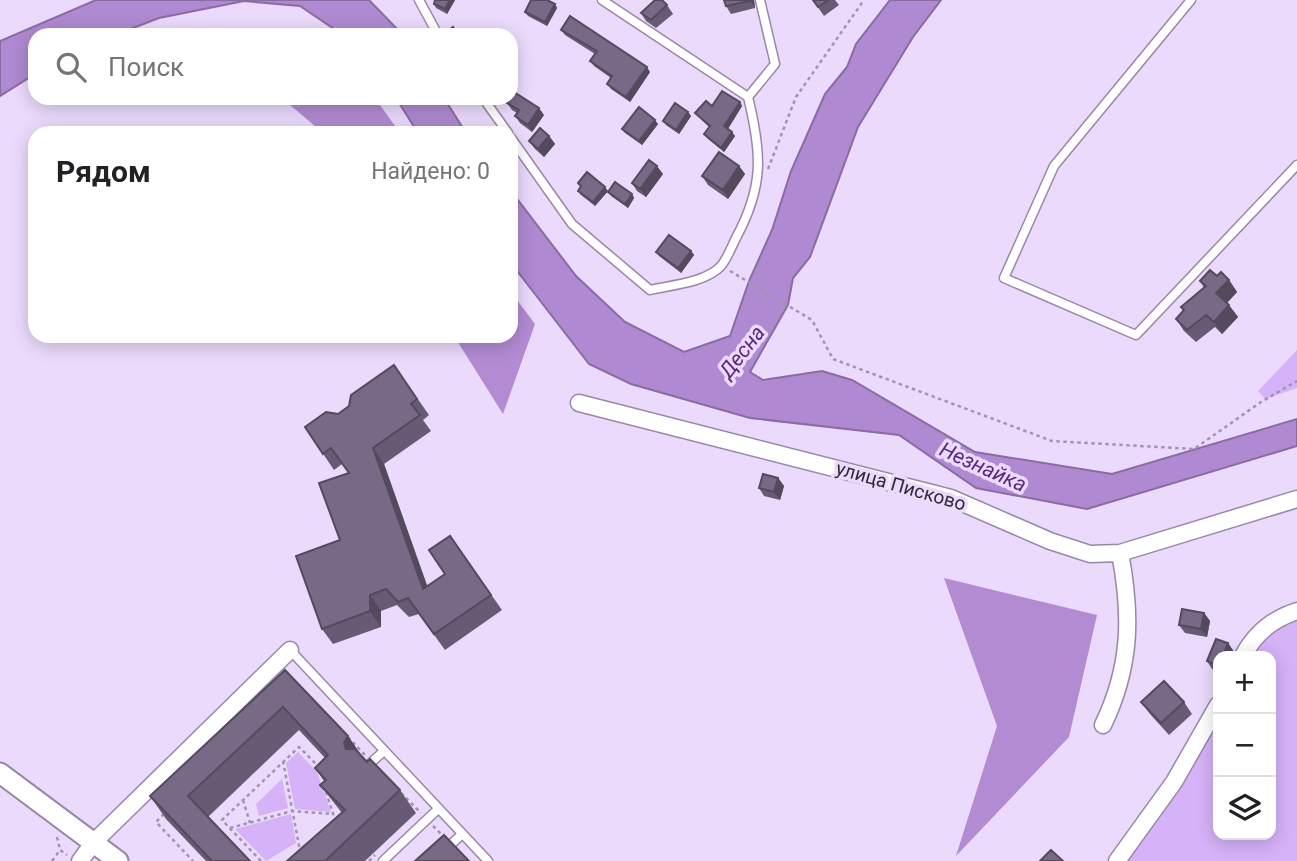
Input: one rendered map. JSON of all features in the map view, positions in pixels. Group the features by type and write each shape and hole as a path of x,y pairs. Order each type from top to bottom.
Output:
{"street":[{"name":"улица Писково","path":"579,403 951,498 1050,541 1090,554 1120,553 1297,499"},
{"path":"1103,725 1126,658 1129,599 1120,553"},
{"path":"1246,651 1264,628 1297,611"},
{"path":"78,861 94,842 290,650"},
{"path":"1117,861 1174,782 1213,714"},
{"path":"0,773 118,861"}],"lane":[{"path":"419,0 434,28"},
{"path":"518,148 572,224 650,290 695,280 720,267 750,212 759,181 754,121 748,97 601,0"},
{"path":"748,97 775,64 760,0"},
{"path":"1191,0 1054,166 1004,278 1136,335 1297,165"},
{"path":"488,105 503,126"},
{"path":"290,650 488,861"},
{"path":"369,764 383,751"},
{"path":"383,861 438,809"},
{"path":"434,861 462,834"}],"path":[{"path":"759,181 771,165 796,97 864,0"},
{"path":"740,276 811,320 832,359 1052,441 1194,449 1261,401 1297,381"},
{"path":"345,734 369,764"},
{"path":"261,861 222,820 299,747 319,767"},
{"path":"283,761 302,861"},
{"path":"326,790 336,825"},
{"path":"401,792 451,845"},
{"path":"243,800 250,823"},
{"path":"230,828 292,811 333,814"},
{"path":"166,812 156,822 192,861 199,854"},
{"path":"52,861 60,850 78,861"}],"shaded area":[{"path":"290,105 380,105 395,126 315,126"},
{"path":"518,301 535,324 503,414 458,343 518,343"},
{"path":"1297,350 1297,388 1265,399 1258,391"},
{"path":"944,578 1097,615 1069,737 956,856 997,726"},
{"path":"1297,618 1297,861 1110,861 1213,720 1213,840 1276,840 1276,651 1254,651 1264,633"},
{"path":"298,752 317,772 331,812 295,809 286,763"},
{"path":"282,779 288,808 259,816 256,804"},
{"path":"291,814 296,843 266,861 235,829"}],"water":[{"path":"96,0 369,0 396,28 333,28 300,6 244,1 159,18 133,28 30,28"},
{"path":"890,0 941,0 913,37 858,127 810,257 793,278 788,305 750,372 763,380 822,371 852,380 975,452 1112,474 1297,419 1297,446 1087,509 976,488 899,435 750,418 631,384 589,364 518,272 518,200 576,276 625,322 684,352 730,336 749,281 772,230 791,171 825,94 847,67 856,44"},
{"path":"28,29 28,78 0,96 0,41"},
{"path":"400,105 448,105 462,126 414,126"}],"building":[{"path":"435,0 450,0 445,9 434,4"},
{"path":"531,0 547,0 555,4 545,22 525,12"},
{"path":"655,0 662,0 667,5 651,20 641,13"},
{"path":"724,0 750,0 750,1 726,6"},
{"path":"813,0 829,0 818,7"},
{"path":"570,16 647,67 626,97 607,84 612,76 590,61 597,51 561,30"},
{"path":"722,91 740,102 724,126 732,132 721,148 704,134 710,126 695,113 706,101 712,106"},
{"path":"518,95 539,108 528,125 515,116 519,110 510,105 518,105"},
{"path":"675,103 688,112 676,130 663,121"},
{"path":"639,107 655,120 639,141 622,129"},
{"path":"540,128 549,136 538,149 529,141"},
{"path":"719,152 739,166 723,190 702,176"},
{"path":"649,160 657,166 640,189 632,183"},
{"path":"587,172 605,187 593,202 578,191 581,186 578,183"},
{"path":"615,182 632,194 625,204 608,192"},
{"path":"669,235 691,251 678,268 656,252"},
{"path":"1210,270 1217,276 1221,272 1229,280 1216,293 1229,305 1214,322 1206,315 1187,330 1176,319 1184,310 1181,307 1206,286 1200,281"},
{"path":"394,365 417,399 411,404 420,415 373,448 423,589 445,574 429,550 450,536 491,595 434,634 408,598 398,602 386,589 370,595 370,611 322,629 296,556 340,540 319,483 349,473 331,448 323,454 305,427 326,412 338,414 349,406 351,395"},
{"path":"763,474 778,478 774,492 759,488"},
{"path":"1182,609 1204,613 1201,629 1179,625"},
{"path":"1216,639 1228,643 1225,651 1213,651 1213,664 1207,661"},
{"path":"285,670 348,736 344,743 346,749 355,749 367,762 370,759 400,790 325,861 287,861 345,810 320,785 326,780 315,768 328,755 283,707 188,796 250,861 212,861 150,796"},
{"path":"1164,681 1184,702 1161,723 1141,702"},
{"path":"444,835 469,861 415,861"},
{"path":"1051,850 1063,861 1040,861"}],"water label":[{"name":"Десна","path":"742,352"},
{"name":"Незнайка","path":"983,467"}]}
